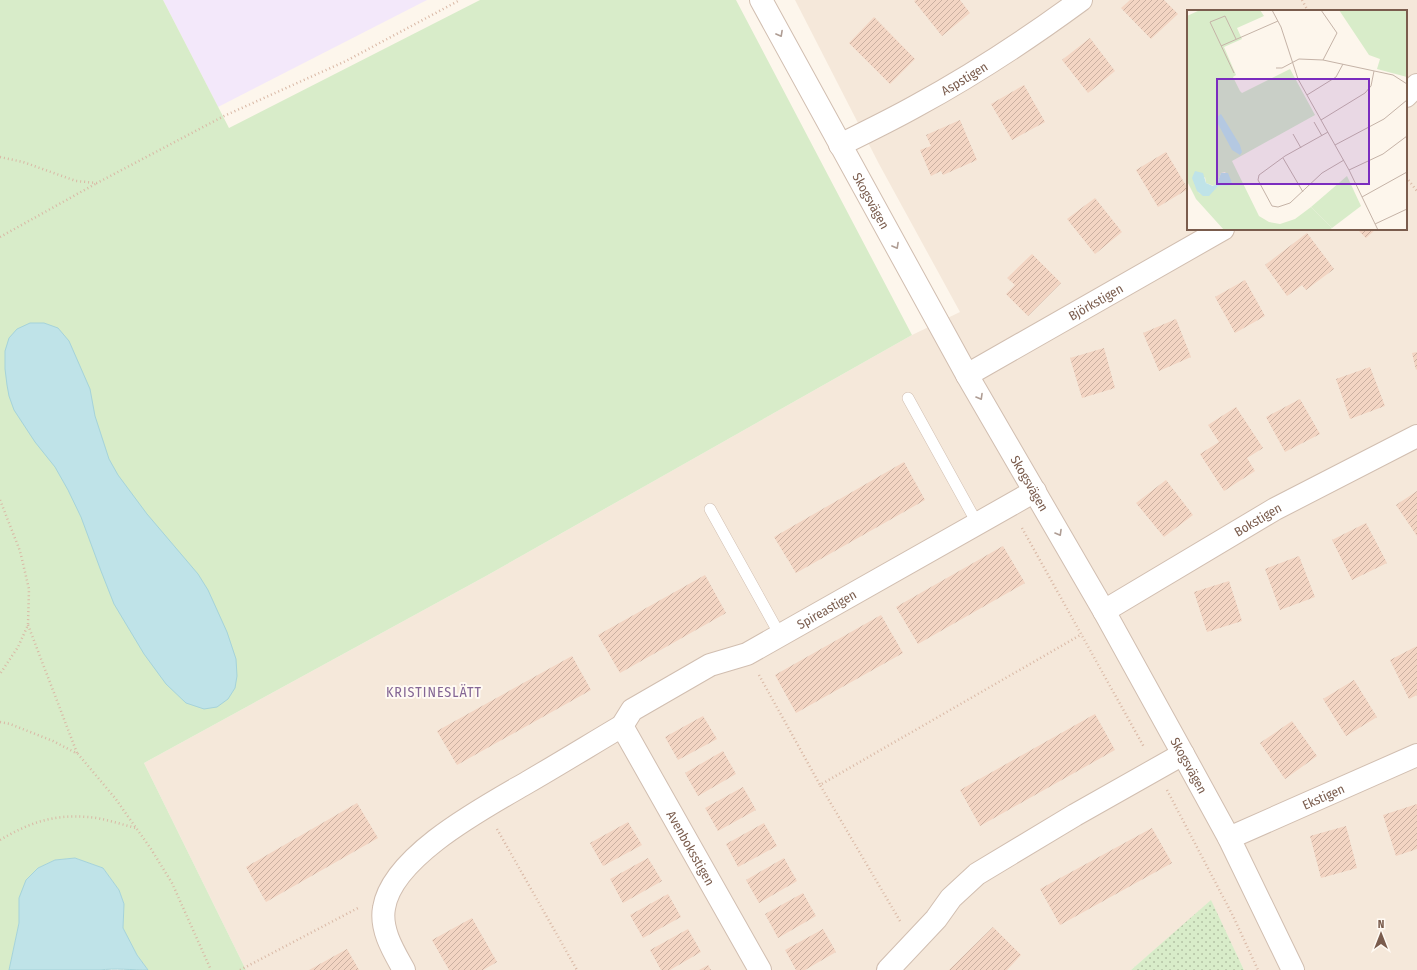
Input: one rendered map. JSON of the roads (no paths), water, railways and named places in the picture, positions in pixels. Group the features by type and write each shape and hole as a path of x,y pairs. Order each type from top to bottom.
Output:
{"street":[{"name":"Skogsvägen","path":"761,0 840,146 968,375 1104,611 1183,754 1229,838 1293,970"},
{"name":"Aspstigen","path":"840,146 917,105 993,60 1048,24 1081,0"},
{"path":"1407,95 1417,85"},
{"name":"Björkstigen","path":"968,375 1221,230"},
{"name":"Bokstigen","path":"1104,611 1275,509 1417,436"},
{"name":"Spireastigen","path":"622,726 632,710 710,664 747,654 1035,491"},
{"path":"404,970 387,935 384,926 383,909 388,893 415,857 436,839 622,726"},
{"name":"Avenboksstigen","path":"622,726 760,970"},
{"path":"888,970 936,919 951,898 977,874 1075,815 1183,754"},
{"name":"Ekstigen","path":"1229,838 1417,756"}],"lane":[{"path":"908,398 977,523"},
{"path":"710,509 780,635"}],"water":[{"path":"30,323 44,323 58,328 69,341 90,389 95,416 109,459 118,475 147,514 198,574 208,590 227,632 236,659 237,676 235,688 228,699 217,707 204,709 186,703 166,684 144,654 114,604 81,517 68,490 55,467 35,442 14,410 7,385 5,351 9,338 17,329"},
{"path":"75,858 103,868 119,890 124,904 123,928 137,955 148,970 9,970 19,923 19,898 26,880 38,868 55,860"}],"district":[{"name":"KRISTINESLÄTT","path":"434,692"}]}
